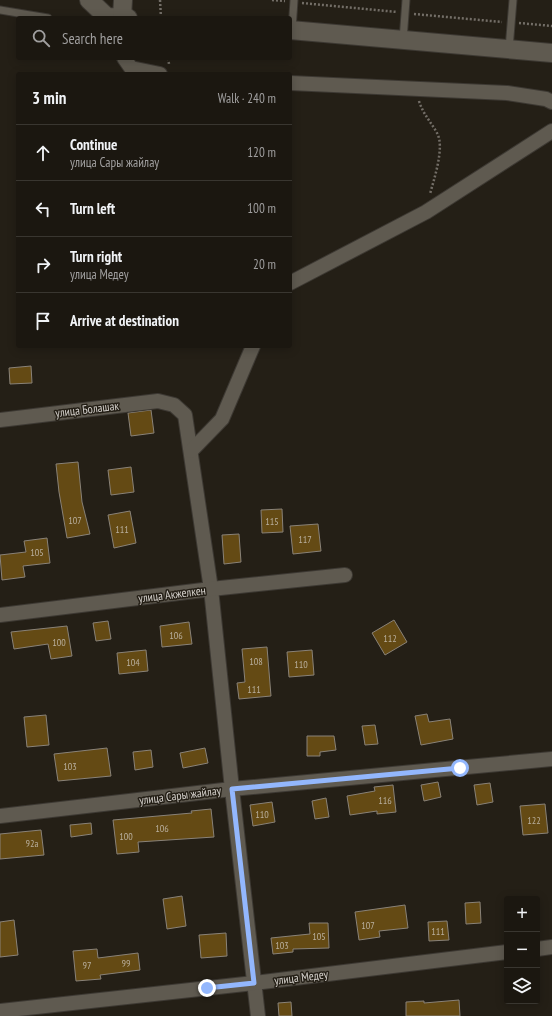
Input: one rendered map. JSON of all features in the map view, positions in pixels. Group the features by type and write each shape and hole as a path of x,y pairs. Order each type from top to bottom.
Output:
{"street":[{"path":"89,0 117,14"},
{"path":"292,30 552,53"},
{"path":"125,60 131,68 150,72"},
{"path":"292,83 507,93 546,99 552,102"},
{"path":"292,282 426,212 552,131"},
{"path":"252,348 222,419 191,451 211,589 258,1016"},
{"name":"улица Болашак","path":"0,420 158,401 174,406 185,415 191,451"},
{"name":"улица Акжелкен","path":"0,615 211,589 345,575"},
{"name":"улица Сары жайлау","path":"0,816 232,789 552,759"},
{"path":"540,949 552,947"},
{"name":"улица Медеу","path":"0,1011 254,983 504,952"}],"lane":[{"path":"292,20 294,0"},
{"path":"403,40 406,0"},
{"path":"509,49 513,0"},
{"path":"0,10 36,16"}],"path":[{"path":"160,0 161,16"},
{"path":"416,89 423,110 438,134 440,144 438,160 426,212"}],"building":[{"path":"31,366 32,383 10,384 9,368"},
{"path":"151,410 154,433 131,436 128,413"},
{"path":"78,462 82,502 90,534 67,538 56,464"},
{"path":"131,467 134,492 111,495 108,470"},
{"path":"282,509 283,532 262,533 261,510"},
{"path":"130,511 136,543 114,548 108,515"},
{"path":"318,524 321,551 293,554 290,526"},
{"path":"239,534 241,562 224,564 222,535"},
{"path":"47,538 50,563 23,566 25,577 2,580 0,555 26,552 24,541"},
{"path":"394,620 407,642 385,655 372,633"},
{"path":"108,621 111,639 96,641 93,623"},
{"path":"189,622 192,644 162,647 160,626"},
{"path":"67,626 72,656 51,659 48,644 14,649 11,632"},
{"path":"267,647 271,696 239,699 237,683 245,682 242,649"},
{"path":"146,650 148,671 119,674 117,653"},
{"path":"312,650 314,675 289,677 287,652"},
{"path":"427,714 429,722 450,719 453,739 421,745 415,716"},
{"path":"46,715 49,745 27,747 24,717"},
{"path":"375,725 378,744 365,745 362,726"},
{"path":"307,736 334,736 336,750 320,752 320,756 307,756"},
{"path":"107,748 111,776 58,781 54,754"},
{"path":"205,748 208,763 183,768 180,753"},
{"path":"151,750 153,767 135,770 133,752"},
{"path":"438,782 441,797 424,801 421,785"},
{"path":"490,783 493,802 477,805 474,785"},
{"path":"393,785 396,812 377,814 377,811 350,815 347,796 375,791 374,787"},
{"path":"326,798 329,817 315,819 312,801"},
{"path":"272,802 275,822 253,826 250,805"},
{"path":"545,804 548,833 523,835 520,806"},
{"path":"211,809 214,837 138,842 139,852 117,854 113,820 192,813 191,811"},
{"path":"91,823 92,834 71,837 70,825"},
{"path":"41,830 44,855 0,859 0,834"},
{"path":"182,896 186,926 167,929 163,899"},
{"path":"480,902 481,923 466,924 465,903"},
{"path":"405,905 408,928 379,931 380,937 359,940 355,912"},
{"path":"14,920 18,955 0,957 0,922"},
{"path":"447,921 449,940 429,941 428,922"},
{"path":"309,923 328,923 329,948 293,949 293,952 273,954 271,938 310,934"},
{"path":"226,933 227,956 201,958 199,935"},
{"path":"97,949 98,958 138,953 140,970 100,975 101,979 76,981 73,951"},
{"path":"459,1000 460,1016 406,1016 406,1002 424,1001 424,1003"},
{"path":"291,1002 292,1016 279,1016 278,1003"}],"route":[{"path":"207,988 254,983 232,789 460,768"}]}
